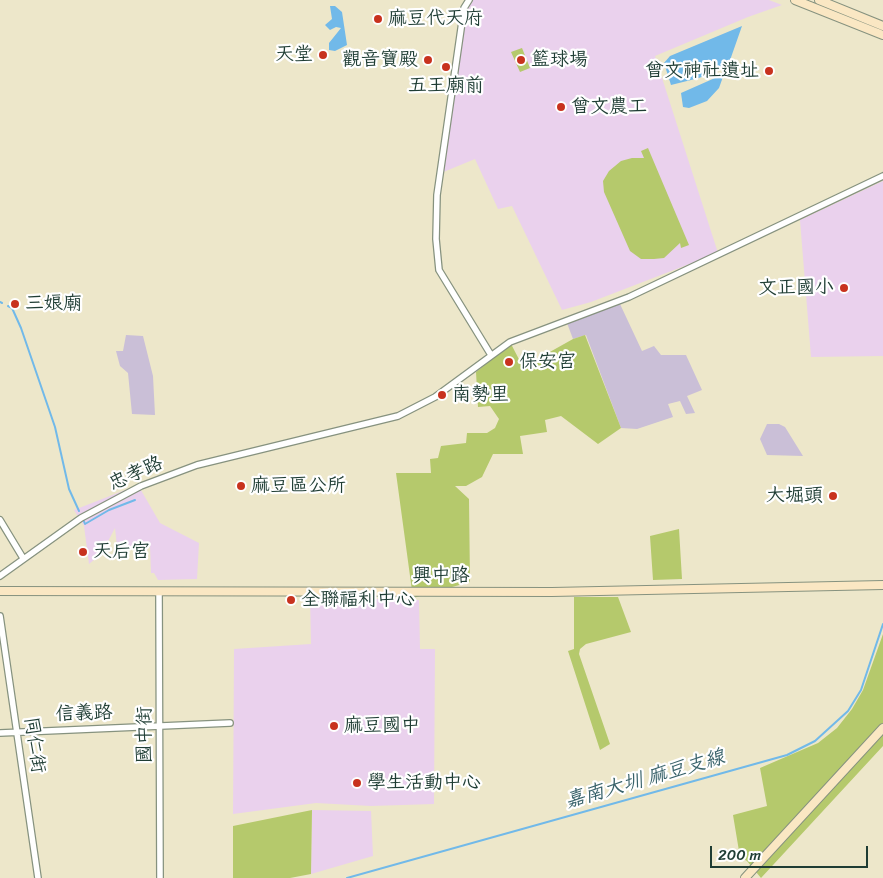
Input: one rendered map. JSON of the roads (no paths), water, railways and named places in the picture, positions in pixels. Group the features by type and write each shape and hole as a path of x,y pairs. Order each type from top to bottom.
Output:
{"main road":[{"path":"795,0 883,35"},
{"path":"819,0 883,26"},
{"name":"興中路","path":"0,592 586,592 883,585"},
{"path":"744,878 883,728"}],"street":[{"path":"468,0 464,8 437,196 436,239 440,270 491,355"},
{"name":"忠孝路","path":"0,576 88,514 141,486 197,465 398,416 436,397 491,355 519,338 629,296 692,268 883,176"},
{"path":"0,520 23,558"},
{"name":"國中街","path":"159,591 160,878"},
{"name":"同仁街","path":"0,616 38,878"},
{"name":"信義路","path":"0,733 230,723"}],"water":[{"path":"330,6 335,6 342,12 347,45 335,51 329,50 329,43 341,28 336,27 330,30 325,25 332,19"},
{"path":"742,26 728,66 699,78 671,85 664,63 670,56"},
{"path":"724,74 719,88 707,101 689,108 683,107 681,93"}],"waterway":[{"path":"8,306 12,308 21,328 55,427 69,489 79,511"},
{"path":"83,519 85,524 109,510 135,500"},
{"name":"嘉南大圳 麻豆支線","path":"347,878 787,755 815,741 848,711 861,690 883,624"}],"place":[{"name":"麻豆代天府","path":"378,19"},
{"name":"天堂","path":"323,55"},
{"name":"觀音寶殿","path":"428,60"},
{"name":"籃球場","path":"521,60"},
{"name":"五王廟前","path":"446,67"},
{"name":"曾文神社遺址","path":"769,71"},
{"name":"曾文農工","path":"561,107"},
{"name":"文正國小","path":"844,288"},
{"name":"三娘廟","path":"15,304"},
{"name":"保安宮","path":"509,362"},
{"name":"南勢里","path":"442,395"},
{"name":"麻豆區公所","path":"241,486"},
{"name":"大堀頭","path":"833,496"},
{"name":"天后宮","path":"83,552"},
{"name":"全聯福利中心","path":"291,600"},
{"name":"麻豆國中","path":"334,726"},
{"name":"學生活動中心","path":"357,783"}]}
